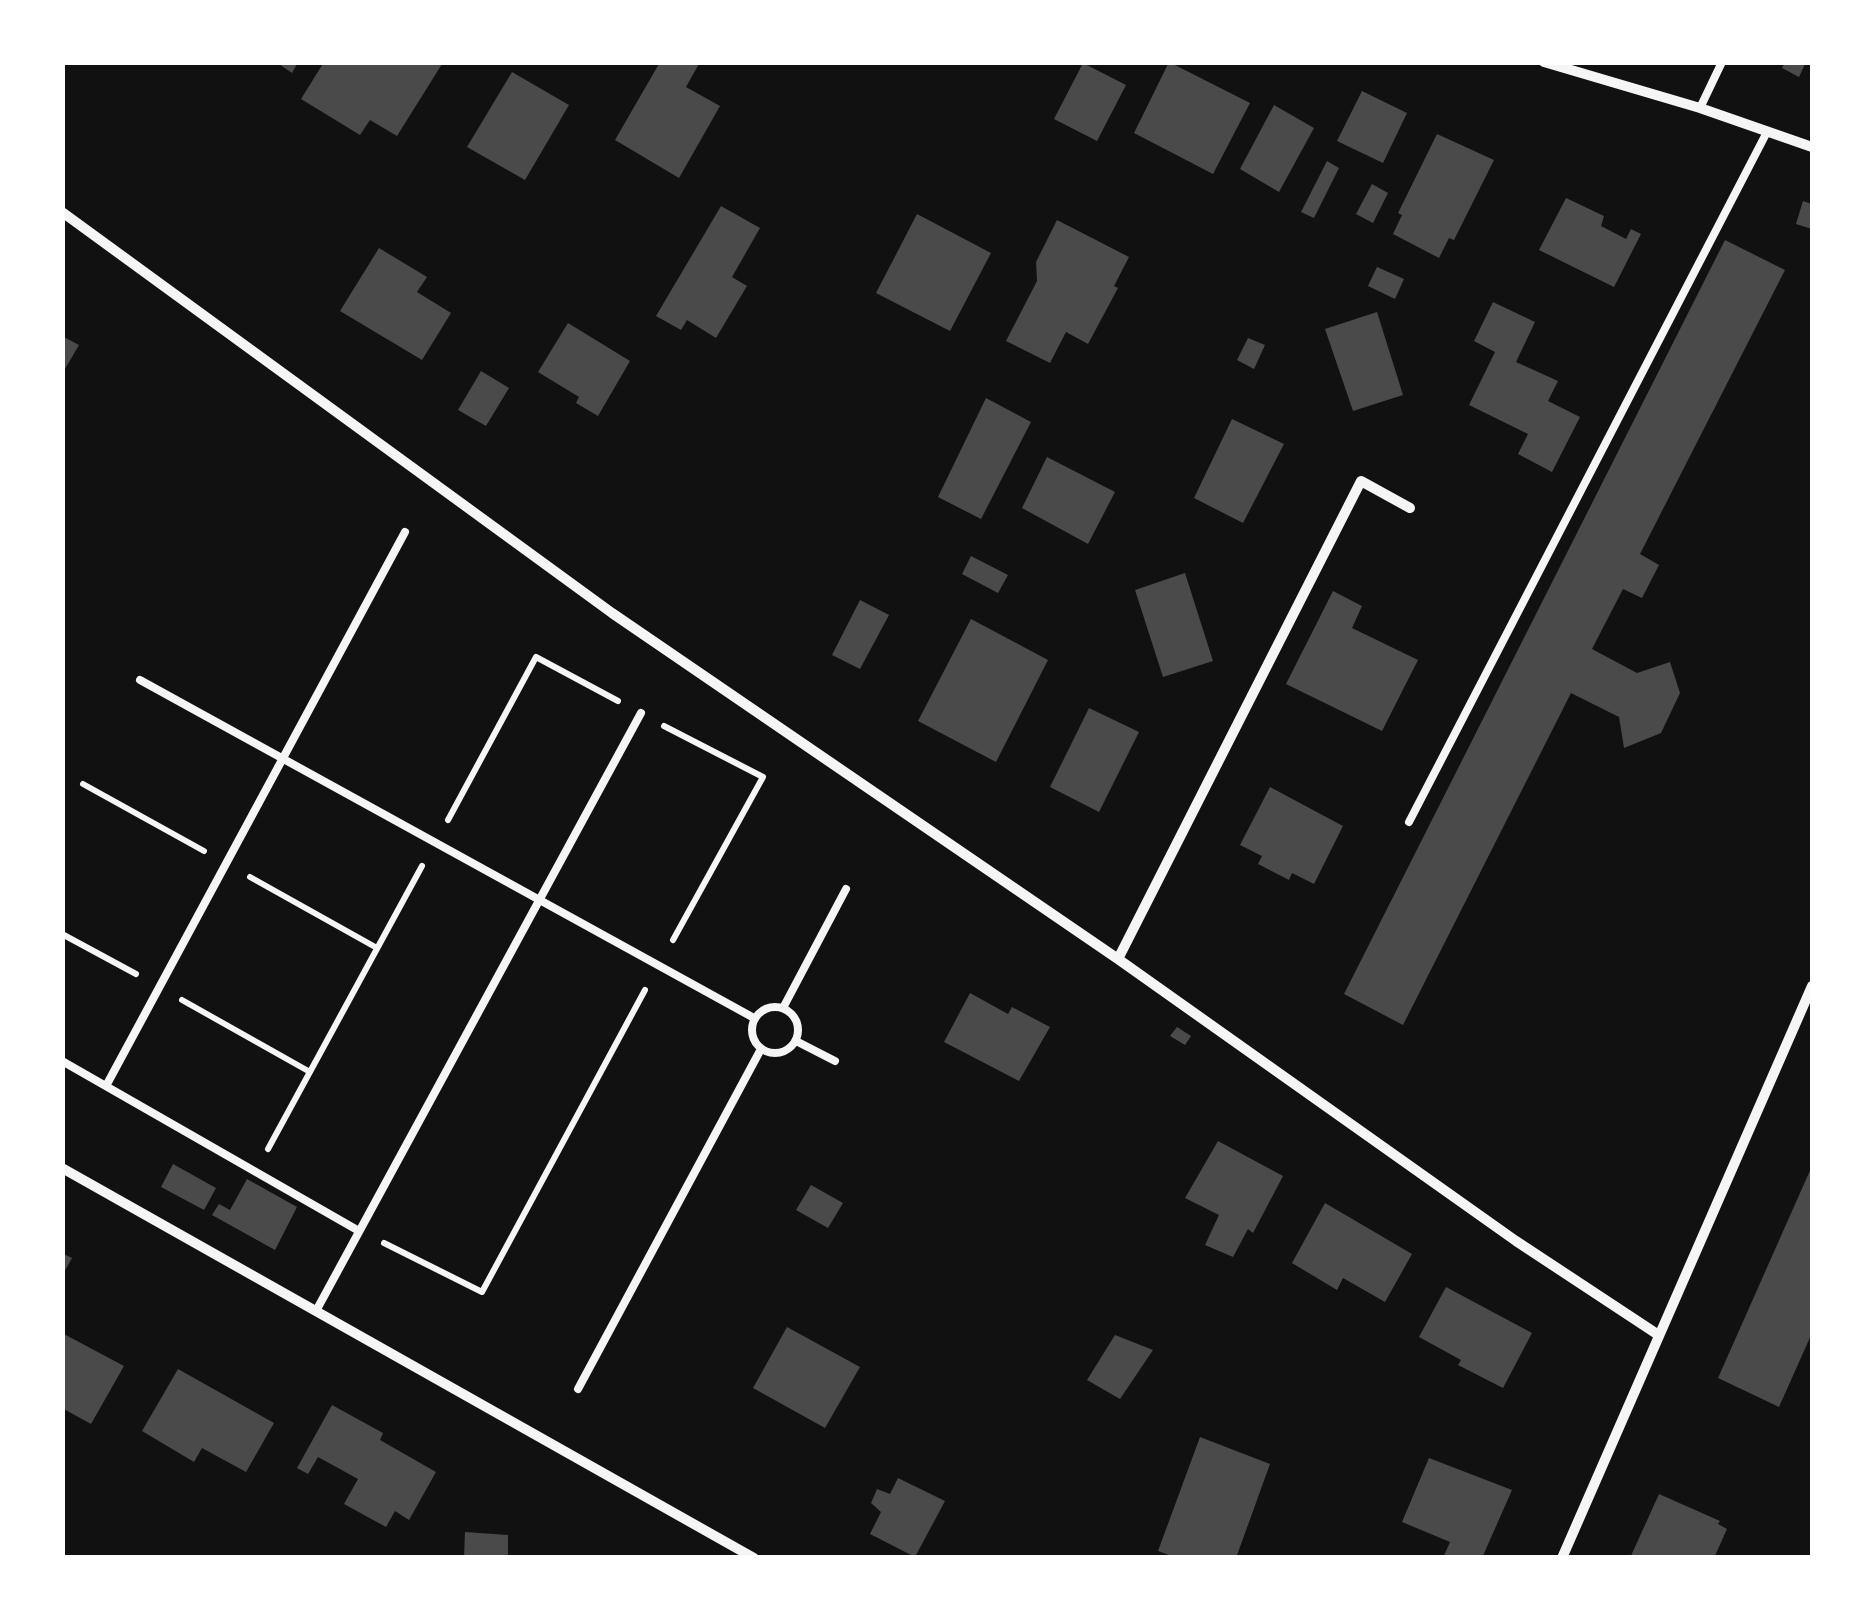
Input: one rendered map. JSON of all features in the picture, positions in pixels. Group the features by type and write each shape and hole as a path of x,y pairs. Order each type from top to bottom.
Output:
{"street":[{"path":"1544,62 1700,108 1812,147"},
{"path":"62,212 612,613 1118,959 1491,1224 1657,1334"},
{"path":"1118,959 1361,482 1410,508"},
{"path":"1562,1558 1812,986"},
{"path":"62,1168 754,1558"}],"lane":[{"path":"1700,108 1722,62"},
{"path":"1409,822 1767,132"},
{"path":"106,1086 404,532"},
{"path":"140,680 754,1018"},
{"path":"316,1311 641,713"},
{"path":"782,1008 846,889"},
{"path":"772,1006 782,1008 797,1022 796,1041 780,1054 761,1049 751,1029 754,1018 772,1006"},
{"path":"796,1041 835,1061"},
{"path":"578,1389 761,1049"},
{"path":"62,1061 359,1231"}],"path":[{"path":"359,1231 482,1292 763,777 641,713"}],"building":[{"path":"276,62 298,62 292,73"},
{"path":"324,62 442,64 397,136 370,120 360,135 301,99"},
{"path":"660,62 700,62 686,87 720,106 679,178 615,140"},
{"path":"1169,62 1250,103 1213,174 1134,133"},
{"path":"1785,62 1806,62 1799,77 1782,68"},
{"path":"1083,63 1126,85 1097,141 1054,119"},
{"path":"512,72 569,105 525,180 467,147"},
{"path":"1362,91 1407,113 1383,163 1337,141"},
{"path":"1274,105 1314,128 1279,192 1240,169"},
{"path":"1437,134 1494,160 1454,240 1449,238 1439,258 1393,234 1402,215 1398,213"},
{"path":"1327,161 1339,168 1314,218 1301,212"},
{"path":"1372,184 1388,193 1373,223 1356,214"},
{"path":"1566,198 1604,216 1601,226 1626,239 1631,229 1641,234 1614,287 1539,250"},
{"path":"1803,201 1812,204 1812,229 1796,224"},
{"path":"721,206 760,228 732,277 747,286 716,338 687,320 681,330 656,316"},
{"path":"917,214 991,253 950,331 876,293"},
{"path":"1057,220 1129,257 1114,286 1118,288 1088,344 1066,332 1050,363 1006,341 1037,281 1036,262"},
{"path":"1725,240 1785,270 1640,554 1659,565 1642,598 1623,589 1592,649 1637,673 1670,662 1680,693 1661,733 1624,748 1619,717 1571,693 1403,1025 1344,994"},
{"path":"379,248 427,277 417,292 451,313 422,360 340,311"},
{"path":"1377,267 1404,279 1395,299 1368,286"},
{"path":"1493,302 1535,322 1516,362 1558,381 1548,401 1580,417 1552,472 1518,454 1528,434 1469,405 1495,352 1474,341"},
{"path":"1377,312 1403,395 1353,411 1325,329"},
{"path":"568,323 630,361 598,416 576,403 579,397 538,372"},
{"path":"62,336 79,345 62,374"},
{"path":"1248,338 1265,345 1254,369 1237,360"},
{"path":"481,371 509,388 486,426 458,410"},
{"path":"986,398 1031,422 981,519 938,497"},
{"path":"1232,419 1284,444 1243,523 1194,498"},
{"path":"1047,457 1115,492 1088,544 1022,508"},
{"path":"971,556 1008,575 998,593 962,574"},
{"path":"1185,573 1213,661 1163,677 1135,590"},
{"path":"1333,591 1362,606 1352,628 1418,660 1382,731 1286,684"},
{"path":"860,600 889,615 860,669 832,655"},
{"path":"971,619 1048,660 996,762 918,721"},
{"path":"1089,708 1139,732 1099,812 1050,787"},
{"path":"1270,787 1343,826 1314,884 1292,873 1289,880 1258,864 1262,856 1240,845"},
{"path":"970,993 1008,1014 1012,1007 1050,1027 1019,1081 944,1042"},
{"path":"1177,1027 1191,1036 1185,1045 1170,1036"},
{"path":"1218,1141 1283,1176 1253,1233 1248,1229 1233,1257 1205,1245 1219,1215 1185,1198"},
{"path":"173,1164 216,1188 204,1210 161,1187"},
{"path":"1812,1166 1812,1333 1779,1407 1718,1378"},
{"path":"247,1179 297,1207 275,1250 212,1215 219,1204 230,1210"},
{"path":"811,1185 843,1203 828,1228 796,1210"},
{"path":"1325,1203 1412,1254 1385,1302 1343,1278 1337,1290 1292,1263"},
{"path":"62,1253 72,1258 62,1276"},
{"path":"1446,1287 1532,1333 1503,1388 1458,1365 1461,1360 1419,1337"},
{"path":"787,1327 860,1367 825,1428 753,1388"},
{"path":"62,1333 124,1366 91,1424 62,1408"},
{"path":"1115,1335 1153,1350 1120,1399 1087,1380"},
{"path":"178,1369 274,1423 246,1472 202,1448 194,1462 142,1431"},
{"path":"332,1405 383,1433 380,1440 436,1472 409,1520 395,1511 386,1527 344,1504 358,1479 318,1457 308,1474 297,1468"},
{"path":"1200,1437 1270,1464 1236,1558 1177,1558 1158,1551"},
{"path":"1429,1458 1512,1490 1482,1558 1443,1558 1450,1542 1402,1522"},
{"path":"898,1478 945,1501 915,1557 870,1534 881,1512 871,1503 877,1489 890,1494"},
{"path":"1659,1494 1720,1521 1718,1524 1727,1529 1714,1558 1630,1558"},
{"path":"465,1532 508,1535 508,1558 464,1558"}]}
